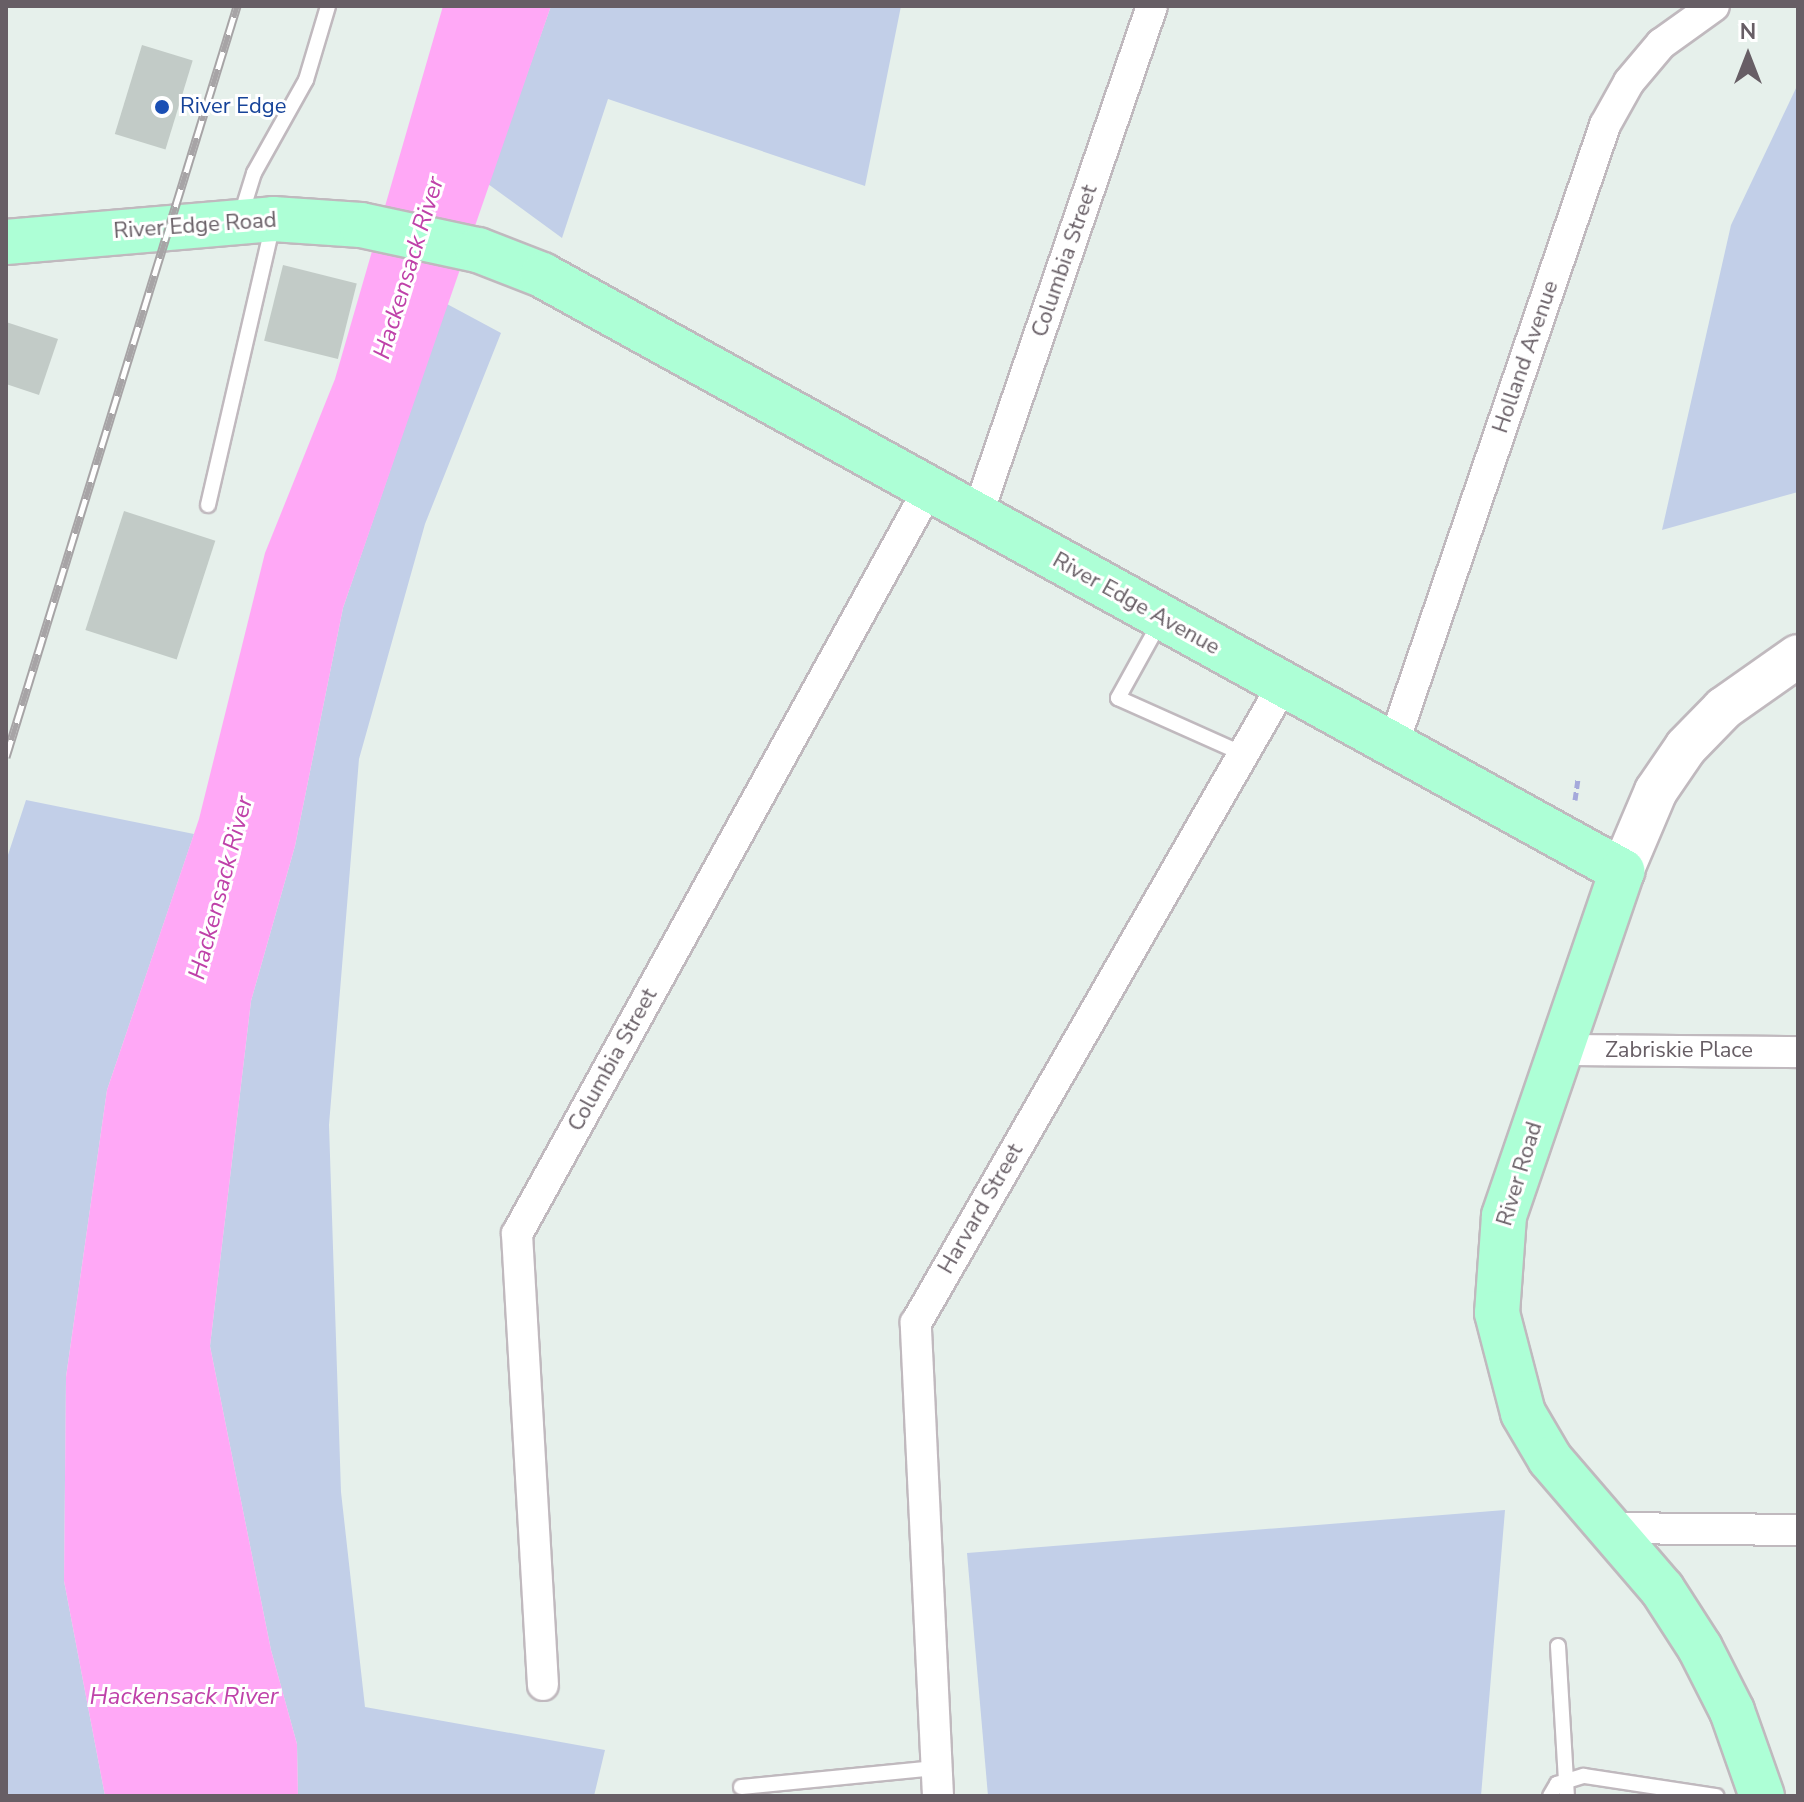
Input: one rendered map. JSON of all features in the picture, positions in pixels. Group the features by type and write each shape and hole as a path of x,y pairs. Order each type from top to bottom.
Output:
{"main road":[{"name":"River Edge Road","path":"6,242 257,219 361,225 478,250 542,275 649,337"},
{"name":"River Edge Avenue","path":"649,337 1622,871"},
{"name":"River Road","path":"1762,1796 1732,1711 1700,1648 1611,1528 1550,1459 1523,1413 1505,1364 1497,1313 1504,1216 1622,871 1656,791 1686,747 1724,708 1798,656"}],"street":[{"name":"Columbia Street","path":"977,516 1152,6"},
{"name":"Holland Avenue","path":"1393,745 1605,125 1629,82 1661,44 1714,6"},
{"name":"Columbia Street","path":"543,1685 517,1234 928,490"},
{"name":"Harvard Street","path":"937,1782 916,1323 1283,685"},
{"name":"Zabriskie Place","path":"1560,1050 1798,1052"},
{"path":"1611,1528 1798,1530"}],"lane":[{"path":"208,505 257,219 248,184 306,80 328,6"},
{"path":"1162,618 1118,698 1243,754"},
{"path":"1558,1646 1567,1796"},
{"path":"1550,1796 1568,1779 1626,1779 1716,1796"},
{"path":"741,1787 937,1782"}],"path":[{"path":"1575,800 1578,779"}],"shaded area":[{"path":"551,6 901,6 865,186 608,99 562,238 488,184"},
{"path":"1798,84 1798,492 1662,530 1731,225"},
{"path":"447,304 501,333 425,524 359,759 329,1125 341,1492 365,1707 605,1750 594,1796 298,1796 297,1744 271,1650 210,1346 251,1001 295,846 343,608"},
{"path":"26,800 194,834 107,1090 66,1377 64,1581 105,1796 6,1796 6,861"},
{"path":"1505,1510 1481,1796 988,1796 967,1553"}],"water":[{"name":"Hackensack River","path":"443,6 551,6 343,608 295,846 251,1001 210,1346 271,1650 297,1744 298,1796 105,1796 64,1581 66,1377 107,1090 199,819 265,553 335,379"}],"building":[{"path":"142,45 193,60 165,149 115,134"},
{"path":"283,265 357,283 338,359 264,341"},
{"path":"6,322 58,339 39,395 6,384"},
{"path":"124,511 215,541 177,660 85,630"}],"railway":[{"path":"6,757 237,6"}],"place":[{"name":"River Edge","path":"162,107"}]}
